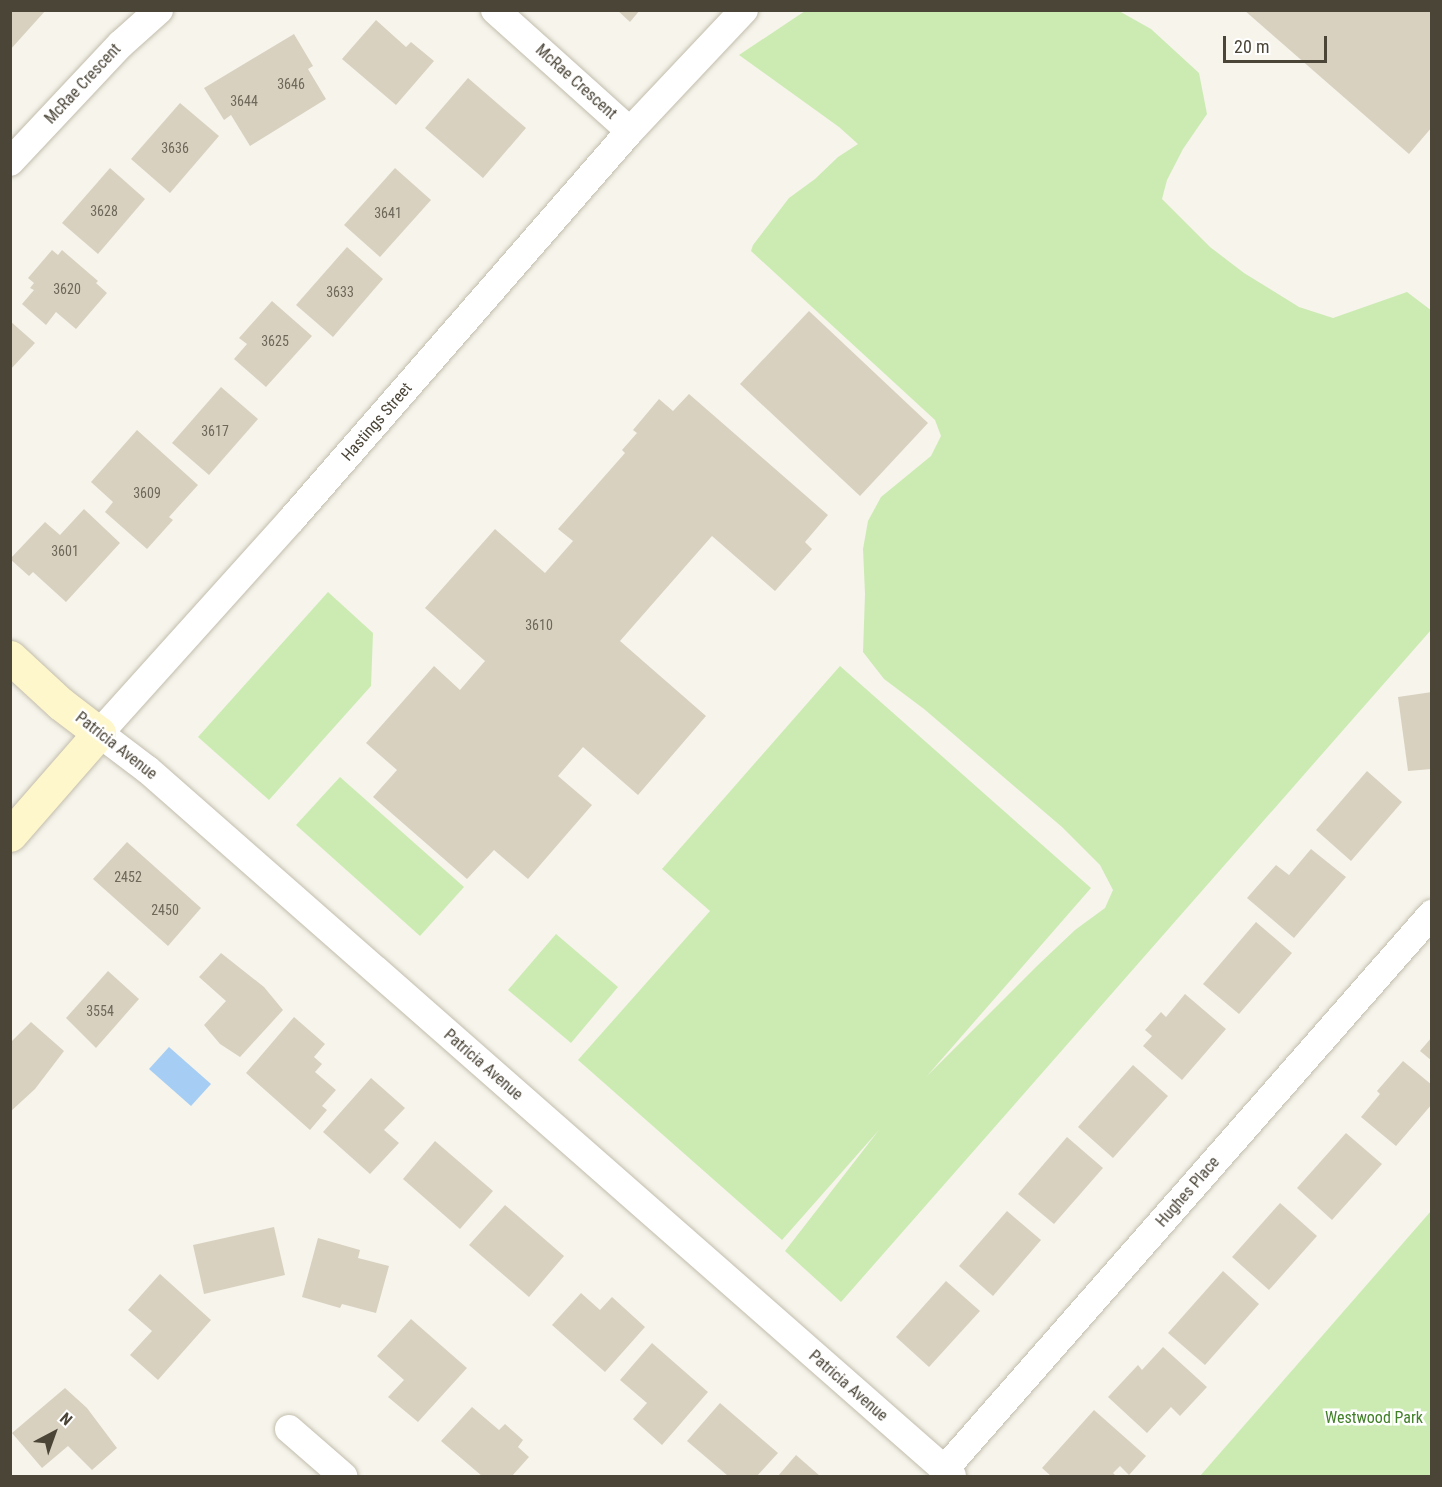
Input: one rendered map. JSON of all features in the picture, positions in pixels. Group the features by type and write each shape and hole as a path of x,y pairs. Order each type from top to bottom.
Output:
{"street":[{"name":"McRae Crescent","path":"10,162 121,44 159,10"},
{"name":"McRae Crescent","path":"495,10 630,131"},
{"name":"Hastings Street","path":"10,835 292,519 630,131 744,10"},
{"name":"Patricia Avenue","path":"10,657 61,704 156,777 948,1473"},
{"name":"Hughes Place","path":"948,1473 1431,914"},
{"path":"289,1429 343,1476"}],"green space":[{"path":"805,11 1119,11 1151,29 1199,73 1207,114 1183,149 1167,180 1162,199 1210,247 1244,273 1299,307 1333,318 1407,292 1432,311 1431,630 841,1302 785,1251 879,1130 782,1240 578,1060 710,911 662,869 840,666 1091,888 927,1076 1075,930 1105,908 1113,890 1100,865 1062,827 924,709 884,679 863,652 865,594 863,549 868,521 881,497 931,456 941,436 935,420 751,251 753,245 789,198 815,179 838,157 858,144 839,127 739,55"},
{"path":"328,592 373,633 371,686 269,800 198,737"},
{"path":"340,777 464,887 420,936 296,825"},
{"path":"556,934 618,987 571,1043 508,990"},
{"name":"Westwood Park","path":"1431,1211 1431,1476 1200,1476"}],"water":[{"path":"169,1047 211,1084 191,1106 149,1069"}],"building":[{"path":"10,10 46,10 10,50"},
{"path":"617,10 640,10 630,22"},
{"path":"1244,10 1432,10 1432,127 1409,154"},
{"path":"376,20 406,47 411,42 434,61 396,105 342,59"},
{"path":"294,34 313,66 308,69 326,99 250,146 231,115 224,120 204,88"},
{"path":"468,78 526,128 483,178 425,128"},
{"path":"180,103 219,136 170,193 131,159"},
{"path":"110,168 145,199 98,254 62,223"},
{"path":"395,168 431,200 380,257 344,225"},
{"path":"347,247 383,279 333,337 296,305"},
{"path":"52,250 58,255 62,250 98,281 96,283 107,293 76,329 56,312 46,325 22,304 34,290 30,288 34,283 28,278"},
{"path":"272,301 312,336 266,387 234,359 247,344 239,338"},
{"path":"809,311 928,423 860,496 740,384"},
{"path":"10,321 35,343 10,370"},
{"path":"221,387 258,419 209,475 172,443"},
{"path":"689,394 828,515 805,542 812,549 775,591 712,536 620,641 706,716 638,795 583,747 558,776 592,805 528,879 494,850 467,879 373,797 397,770 366,743 434,666 460,690 485,661 425,608 495,529 545,573 573,541 558,529 625,453 622,450 637,433 633,430 659,399 673,411"},
{"path":"137,430 198,485 169,517 173,520 147,549 105,512 113,502 91,482"},
{"path":"84,509 120,543 66,602 33,572 29,576 10,559 45,522 60,535"},
{"path":"1432,692 1432,769 1408,771 1398,697"},
{"path":"1367,771 1402,802 1351,861 1316,830"},
{"path":"127,842 201,908 168,946 93,879"},
{"path":"1311,849 1346,877 1294,938 1247,898 1276,865 1289,875"},
{"path":"1256,922 1292,953 1239,1014 1203,984"},
{"path":"221,953 264,987 283,1010 240,1057 220,1044 204,1025 226,1001 199,977"},
{"path":"108,971 139,999 96,1048 66,1018"},
{"path":"1185,994 1226,1029 1182,1080 1143,1046 1152,1036 1145,1030 1161,1012 1166,1017"},
{"path":"294,1017 325,1044 314,1057 322,1064 315,1072 336,1090 322,1106 327,1110 310,1130 246,1073"},
{"path":"31,1022 64,1051 35,1089 10,1112 10,1043"},
{"path":"1432,1037 1432,1061 1420,1051"},
{"path":"1403,1061 1432,1085 1432,1104 1396,1146 1361,1117 1380,1094 1377,1091"},
{"path":"1133,1065 1168,1096 1113,1158 1078,1127"},
{"path":"371,1078 405,1108 384,1130 399,1143 370,1174 323,1132"},
{"path":"1346,1133 1382,1164 1332,1220 1297,1188"},
{"path":"1067,1137 1103,1168 1054,1224 1018,1194"},
{"path":"435,1141 493,1191 460,1229 403,1179"},
{"path":"1280,1203 1317,1236 1269,1290 1232,1257"},
{"path":"505,1205 564,1256 529,1297 469,1245"},
{"path":"1007,1211 1041,1240 993,1296 959,1266"},
{"path":"274,1227 285,1275 204,1294 193,1245"},
{"path":"318,1238 360,1250 358,1258 389,1266 376,1313 342,1304 340,1308 302,1297"},
{"path":"1223,1271 1259,1304 1205,1365 1168,1333"},
{"path":"160,1274 211,1320 158,1380 130,1355 152,1331 128,1310"},
{"path":"946,1281 980,1311 929,1367 896,1337"},
{"path":"581,1293 600,1310 612,1297 645,1327 605,1372 552,1325"},
{"path":"411,1319 467,1368 418,1422 388,1397 404,1380 377,1356"},
{"path":"652,1343 708,1392 662,1445 633,1419 647,1403 620,1380"},
{"path":"1163,1347 1207,1387 1180,1416 1171,1407 1147,1433 1108,1397 1138,1365 1142,1370"},
{"path":"65,1388 87,1408 117,1448 92,1470 68,1446 42,1468 12,1433"},
{"path":"720,1403 778,1453 757,1476 728,1476 687,1441"},
{"path":"472,1407 499,1430 505,1424 523,1440 518,1447 529,1457 512,1476 482,1476 441,1441"},
{"path":"1094,1410 1146,1456 1129,1475 1120,1466 1113,1473 1116,1476 1051,1476 1042,1468"},
{"path":"796,1455 820,1476 778,1476"}]}
